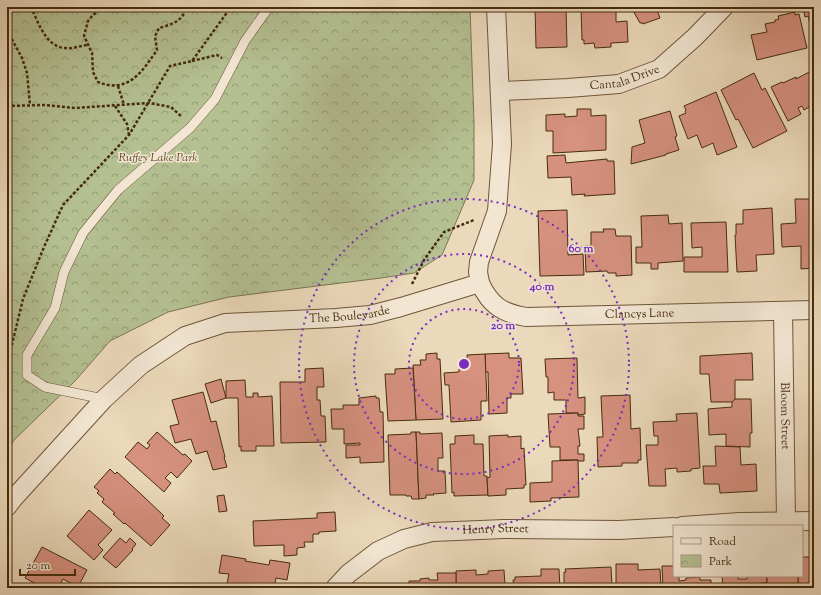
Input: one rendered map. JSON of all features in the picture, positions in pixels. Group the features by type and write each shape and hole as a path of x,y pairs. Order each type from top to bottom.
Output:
{"street":[{"path":"480,283 478,272 479,262 496,211 502,144 496,7"},
{"name":"Cantala Drive","path":"500,91 619,84 659,69 696,37 724,7"},
{"name":"The Boulevarde","path":"7,507 104,398 142,365 185,336 225,323 370,315 480,283"},
{"name":"Clancys Lane","path":"480,283 485,294 500,309 513,315 526,317 814,310"},
{"name":"Bloom Street","path":"782,311 786,521"},
{"path":"703,525 814,521"},
{"name":"Henry Street","path":"335,588 348,574 378,551 404,539 432,532 504,529 619,530 673,526"}],"lane":[{"path":"104,398 45,387 27,376 27,355 55,308 64,272 83,233 118,190 190,128 215,99 245,42 269,7"}],"path":[{"path":"31,7 42,31 54,45 65,48 87,45"},
{"path":"104,7 93,15 88,21 84,36 92,53 94,72 98,82 107,86 118,86 129,82 144,68 157,50 155,36 159,28 176,22 185,11 185,7"},
{"path":"192,61 231,7"},
{"path":"7,30 22,58 27,72 30,105"},
{"path":"7,365 23,299 63,205 113,150 129,135 170,66 217,55 233,63"},
{"path":"118,86 124,105"},
{"path":"7,106 44,105 75,108 115,106 149,102 171,107 179,114 190,128"},
{"path":"115,106 127,124 129,135"},
{"path":"401,307 424,260 444,232 496,211"}],"green space":[{"name":"Ruffey Lake Park","path":"7,7 470,7 474,122 474,180 442,255 414,273 229,297 168,312 110,341 75,381 14,440 7,452"}],"building":[{"path":"535,7 566,7 567,47 536,48"},
{"path":"581,7 607,7 607,10 616,10 616,22 627,21 628,42 611,43 611,47 595,48 594,43 584,44 584,40 582,40"},
{"path":"631,7 656,7 660,18 643,24 640,23"},
{"path":"803,7 814,7 814,41 808,16 805,17"},
{"path":"795,12 795,15 799,14 807,48 757,60 751,35 767,32 765,24 775,22 775,20 779,19 778,16"},
{"path":"813,70 814,104 804,110 802,106 798,108 801,114 788,121 771,87 796,77 796,79"},
{"path":"754,73 762,90 765,88 787,131 753,148 738,119 736,120 721,90"},
{"path":"716,92 737,147 717,155 713,143 702,148 697,135 688,139 679,116 686,113 684,106"},
{"path":"577,109 591,109 591,116 606,115 606,150 553,153 553,131 546,131 546,115 565,114 565,117 577,116"},
{"path":"670,111 679,150 631,164 632,147 645,143 639,120"},
{"path":"565,155 566,163 607,159 607,161 614,161 615,194 584,196 585,194 572,195 571,177 548,178 547,156"},
{"path":"795,199 814,199 814,268 801,269 801,246 782,247 781,224 796,223"},
{"path":"772,208 774,254 756,255 757,271 737,272 735,235 736,224 743,224 743,210"},
{"path":"567,210 568,255 583,254 584,275 540,276 538,211"},
{"path":"668,215 669,224 682,223 683,261 658,263 658,269 651,269 651,263 636,263 636,247 642,247 641,216"},
{"path":"726,222 728,272 684,272 684,257 702,257 702,247 692,248 691,223"},
{"path":"603,229 615,229 616,236 631,236 632,275 616,276 616,273 608,273 607,271 586,272 585,246 591,246 591,232 604,232"},
{"path":"437,353 437,359 440,359 443,419 416,420 413,365 421,365 420,360 426,360 426,354"},
{"path":"509,353 509,358 521,358 523,394 511,394 511,398 507,398 507,413 489,414 488,372 485,372 485,354"},
{"path":"752,353 753,380 735,380 735,399 732,402 711,402 709,374 700,374 700,356"},
{"path":"485,354 487,401 481,401 481,420 451,422 449,385 445,385 444,373 459,372 459,369 468,368 467,355"},
{"path":"577,358 578,398 585,397 585,414 578,415 578,413 566,413 566,400 554,400 554,392 548,393 548,377 546,377 545,359"},
{"path":"323,368 324,387 317,387 317,400 320,400 321,416 325,416 326,442 281,443 280,382 305,382 305,369"},
{"path":"413,368 416,420 388,421 385,374 395,374 395,369"},
{"path":"221,379 226,398 211,403 205,384"},
{"path":"245,380 246,397 253,397 253,393 258,393 258,397 272,396 274,446 256,446 256,451 241,451 241,446 239,447 238,398 226,398 226,381"},
{"path":"203,392 211,422 216,421 227,467 213,470 207,451 196,454 191,439 175,443 170,426 179,424 172,400"},
{"path":"630,395 631,429 640,428 641,460 638,460 638,463 622,463 622,466 598,467 597,437 603,437 601,396"},
{"path":"376,396 376,398 379,398 380,412 383,412 384,462 360,463 360,457 346,458 346,445 360,445 360,443 344,444 344,429 332,429 331,409 343,409 343,405 359,405 359,398"},
{"path":"735,399 751,399 752,433 750,433 750,447 726,446 726,434 709,435 708,409 732,407 732,402"},
{"path":"578,413 578,416 584,416 584,429 578,429 580,446 578,446 578,454 584,454 584,461 560,460 560,447 550,447 548,414"},
{"path":"697,413 700,468 691,469 691,471 677,472 677,468 665,469 666,486 649,486 646,445 658,445 658,436 654,436 653,422 677,421 676,414"},
{"path":"157,432 192,461 177,478 171,472 165,478 171,483 164,492 125,457 138,442 147,449 150,445 147,443"},
{"path":"411,432 416,432 419,499 412,499 411,496 406,495 390,495 388,435 411,434"},
{"path":"416,432 420,432 420,434 442,433 443,458 438,458 438,471 445,471 446,493 426,495 426,498 419,499"},
{"path":"474,435 474,444 483,444 484,476 487,476 488,495 454,496 454,492 452,493 450,444 455,444 455,436"},
{"path":"508,435 508,437 521,436 521,449 524,448 526,485 524,485 524,488 506,489 506,495 488,496 487,478 490,477 489,436"},
{"path":"715,446 740,447 741,465 756,464 757,491 720,493 719,484 704,484 703,466 716,466"},
{"path":"578,460 579,497 551,498 551,501 530,502 530,483 552,482 552,461"},
{"path":"110,469 115,474 117,472 143,496 164,516 162,518 170,525 151,546 113,514 115,513 102,502 104,499 97,493 99,491 94,487"},
{"path":"224,495 227,511 219,512 217,496"},
{"path":"89,510 112,530 98,545 103,550 94,560 67,536"},
{"path":"335,512 336,531 319,532 319,534 313,534 313,542 304,542 305,547 297,548 297,555 284,556 284,545 254,546 253,521 317,518 317,513"},
{"path":"120,538 126,543 130,538 136,544 132,549 133,550 116,568 103,557"},
{"path":"42,547 87,570 78,587 63,579 58,588 37,588 38,585 25,578"},
{"path":"222,555 269,565 270,560 290,563 287,580 276,578 274,588 226,588 229,574 219,573"},
{"path":"803,557 812,557 812,559 814,558 814,588 798,588 798,577 803,577"},
{"path":"616,564 638,564 638,570 660,569 661,588 616,588"},
{"path":"662,566 673,566 673,577 679,577 679,581 686,580 686,578 700,577 700,580 711,580 711,588 663,588"},
{"path":"611,567 612,586 599,586 600,588 564,588 565,569"},
{"path":"541,569 559,569 560,588 514,588 513,580 515,580 515,577 541,576"},
{"path":"476,570 476,575 488,574 488,571 504,570 505,586 503,588 456,588 456,571"},
{"path":"437,573 456,573 456,588 402,588 402,584 409,584 409,581 420,581 420,579 429,578 429,580 438,580"},
{"path":"722,577 738,577 738,579 747,579 747,577 767,577 767,583 761,583 761,588 723,588"},
{"path":"767,577 798,577 798,588 771,588 771,586 767,586"}]}
